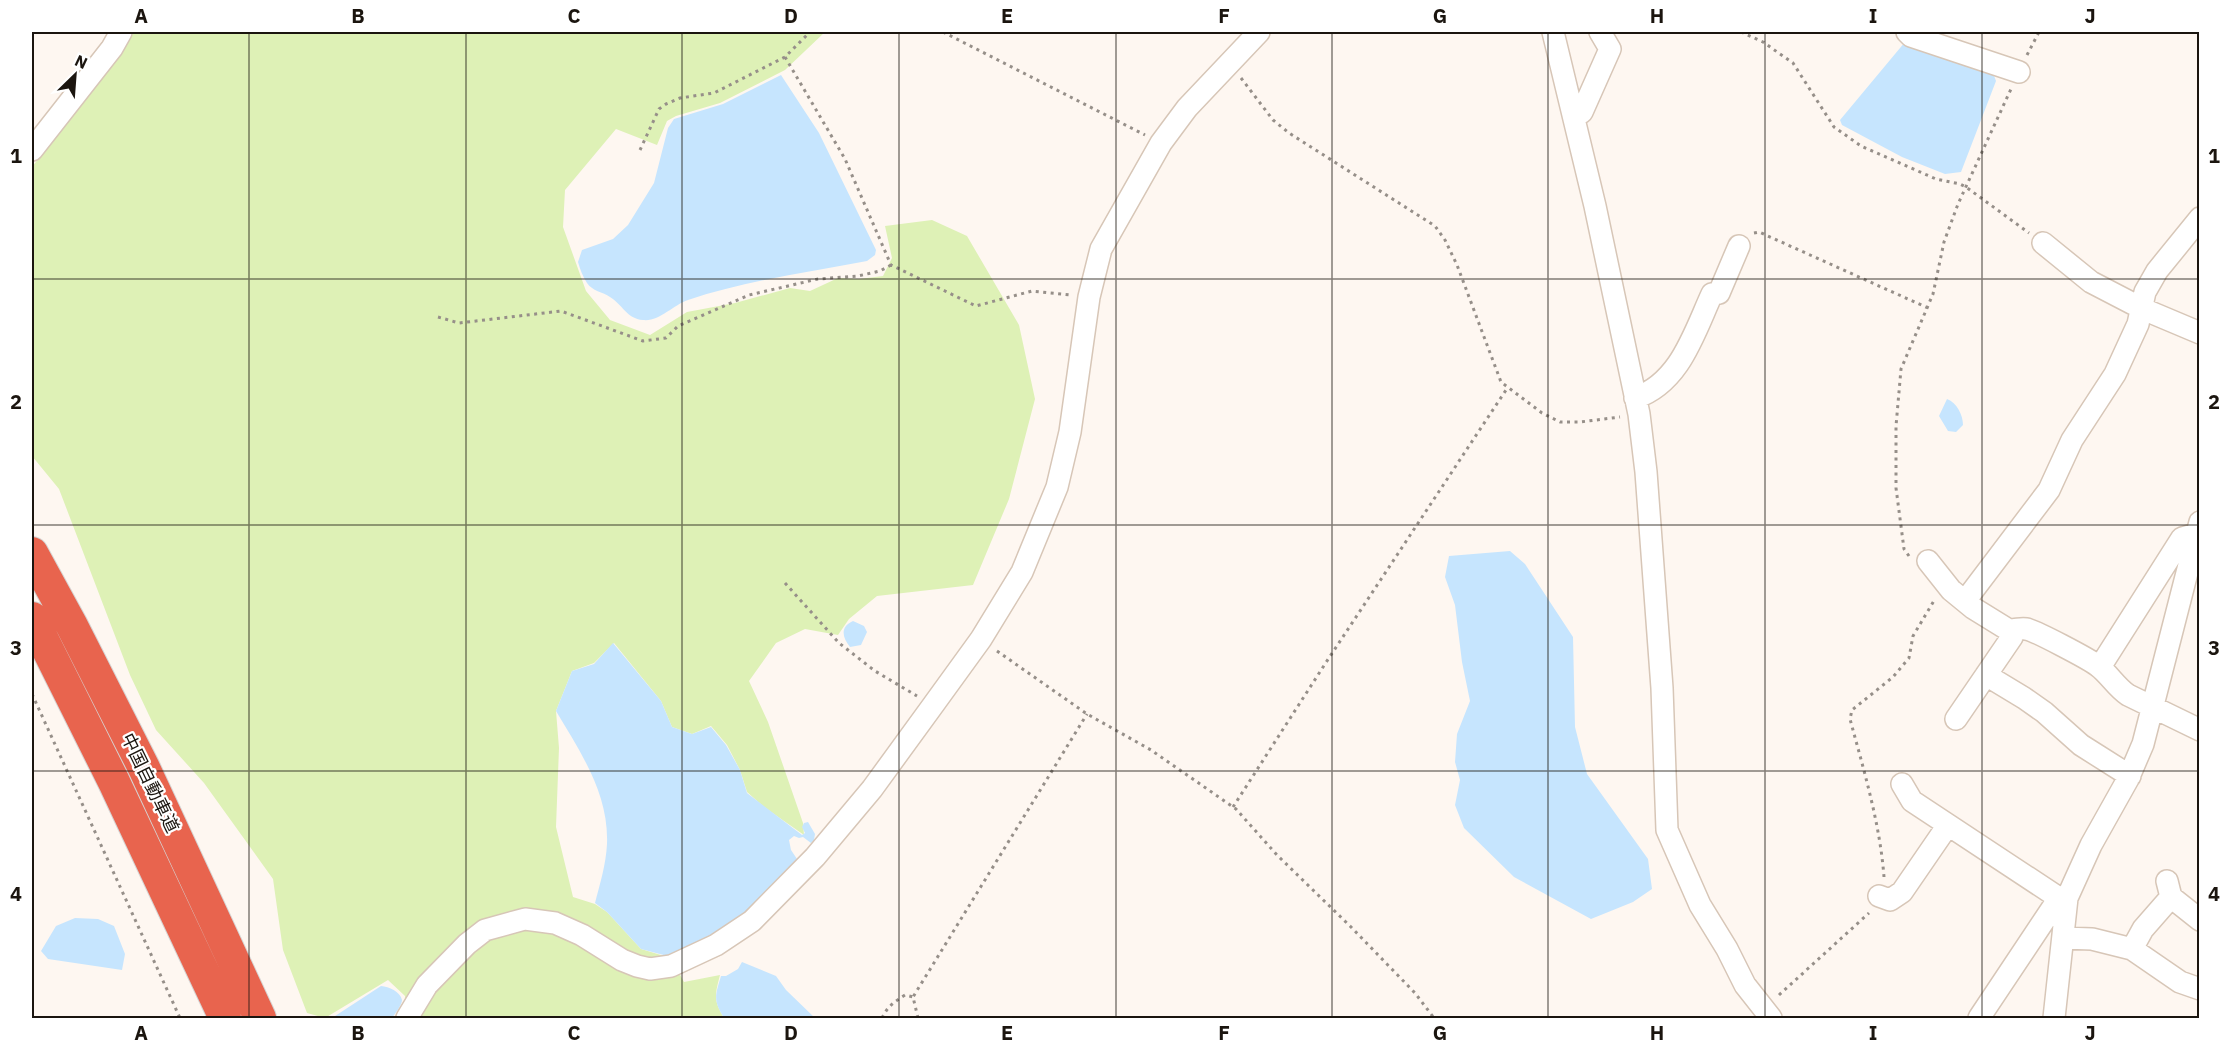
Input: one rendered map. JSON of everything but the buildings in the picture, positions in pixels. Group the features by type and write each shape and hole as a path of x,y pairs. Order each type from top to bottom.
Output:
{"highway":[{"name":"中国自動車道","path":"32,553 144,768 260,1018"},
{"name":"中国自動車道","path":"32,618 114,782 225,1018"}],"street":[{"path":"32,150 112,48 121,32"},
{"path":"407,1018 427,985 467,944 485,930 525,919 555,923 582,935 622,960 650,969 671,966 716,945 752,921 814,857 872,789 981,639 1022,572 1057,487 1070,432 1089,297 1101,249 1161,143 1187,108 1259,32"},
{"path":"1553,32 1595,206 1637,406 1646,472 1661,676 1667,830 1700,905 1727,949 1745,985 1765,1011"},
{"path":"1574,117 1582,112 1610,49 1600,32"},
{"path":"1907,32 1911,36 2019,72"},
{"path":"1965,601 2049,490 2072,440 2115,374 2138,324 2145,292 2157,271 2199,218"},
{"path":"2043,243 2091,282 2143,309 2199,333"},
{"path":"1637,406 1678,366 1712,294 1719,292 1739,246"},
{"path":"2100,667 2182,538 2198,528"},
{"path":"1979,1018 2063,898 2130,776 2143,744 2198,528"},
{"path":"1921,563 1965,601 2013,631 2026,629 2100,667 2118,689 2199,730"},
{"path":"1956,719 2012,637 2013,631"},
{"path":"1986,675 2044,712 2081,745 2130,776"},
{"path":"1902,784 1912,801 2063,898"},
{"path":"1879,896 1890,900 1902,892 1948,825"},
{"path":"2132,949 2169,889 2199,920"},
{"path":"2054,1018 2063,939 2063,898"},
{"path":"2063,939 2092,939 2132,949 2180,982 2199,989"}],"path":[{"path":"640,150 659,109 666,104 680,98 714,93 785,57 810,32"},
{"path":"943,32 1161,143"},
{"path":"1741,32 1763,42 1793,63 1834,127 1843,134 1862,146 1926,175 1966,187 2043,243"},
{"path":"1921,563 1904,549 1897,499 1896,426 1901,369 1934,294 1944,242 1966,187 2039,32"},
{"path":"785,57 845,159 891,265 976,306 1032,291 1089,297"},
{"path":"1229,62 1273,120 1289,133 1435,226 1445,240 1457,265 1501,382 1542,413 1560,422 1581,422 1637,406"},
{"path":"1739,246 1750,233 1759,232 1928,308"},
{"path":"438,317 459,323 561,311 643,341 666,338 678,326 749,295 818,279 858,276 891,265"},
{"path":"1233,807 1508,387"},
{"path":"785,583 839,643 875,671 918,697 931,708"},
{"path":"1765,1011 1770,1001 1781,994 1873,909 1879,896 1884,882 1883,863 1866,780 1850,719 1852,710 1893,677 1909,658 1913,636 1936,597"},
{"path":"981,639 1087,714 1150,750 1233,807 1277,855 1407,985 1434,1018"},
{"path":"32,694 81,807 180,1018"},
{"path":"918,1018 913,998 1087,714"},
{"path":"882,1018 886,1009 904,995 913,998"}],"green space":[{"path":"134,32 825,32 785,70 720,103 676,116 667,121 657,145 616,129 565,190 563,227 586,291 610,320 650,335 687,312 735,303 790,288 810,291 838,278 859,279 883,276 892,258 885,226 932,220 967,236 1019,325 1035,399 1009,499 973,585 877,596 849,619 838,635 805,629 776,643 749,681 768,722 803,823 804,835 747,792 740,770 727,745 711,726 692,734 672,727 661,701 614,643 594,663 572,671 556,711 559,748 556,827 573,897 595,904 607,912 641,949 671,958 684,982 720,975 716,997 724,1018 404,1018 405,996 388,980 325,1018 307,1013 283,950 273,879 204,783 156,730 130,675 59,489 32,456 32,167"}],"water":[{"path":"1905,42 1993,73 1996,81 1961,172 1945,174 1902,157 1842,125 1840,120"},
{"path":"781,75 819,133 876,250 875,255 867,261 710,293 682,302 649,320 633,317 607,295 589,286 578,262 582,250 613,239 628,225 654,183 668,128 674,119 723,104"},
{"path":"1947,399 1956,406 1962,417 1963,425 1956,432 1948,431 1939,416"},
{"path":"1510,551 1525,564 1573,637 1575,727 1587,774 1648,859 1652,889 1633,902 1591,919 1514,877 1464,828 1455,805 1460,780 1455,762 1457,734 1470,701 1462,662 1455,605 1445,577 1449,556"},
{"path":"853,621 864,626 867,632 861,645 850,647 845,640 844,629"},
{"path":"613,643 661,701 672,727 692,734 711,727 726,745 740,770 747,793 802,835 805,833 802,827 808,822 815,834 811,843 803,837 794,836 789,840 791,850 799,862 774,898 700,949 671,957 641,949 607,912 595,903 607,844 603,808 592,774 556,711 572,671 594,664"},
{"path":"75,918 98,919 114,926 125,954 122,970 48,959 41,951 56,926"},
{"path":"742,962 776,976 786,990 815,1018 724,1018 718,1007 717,988 721,976 726,976 738,969"},
{"path":"381,986 391,988 401,997 400,1007 392,1018 332,1018"}]}
